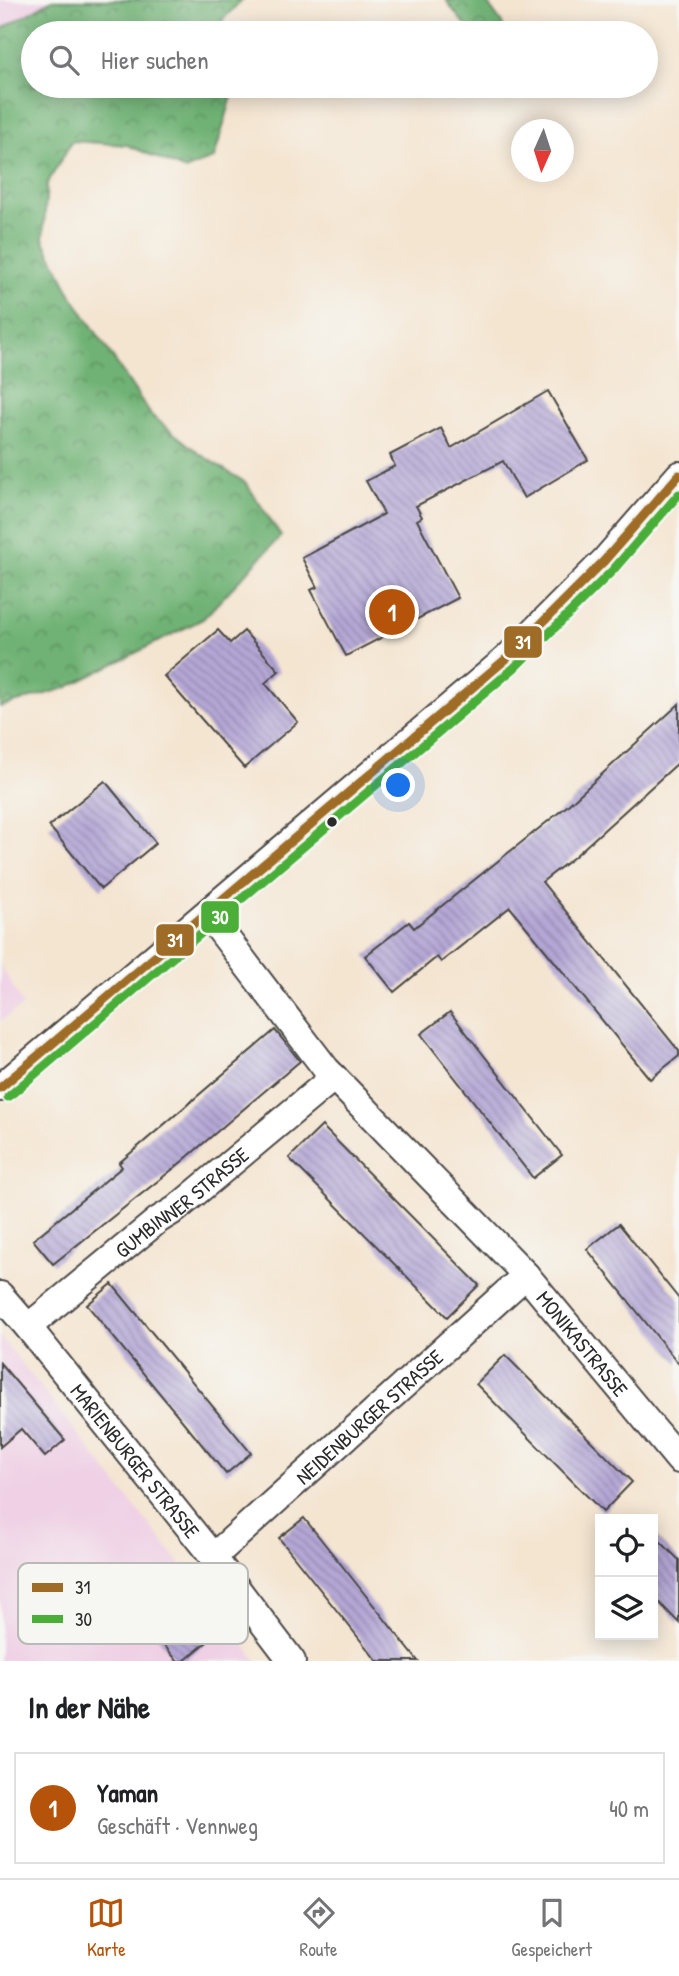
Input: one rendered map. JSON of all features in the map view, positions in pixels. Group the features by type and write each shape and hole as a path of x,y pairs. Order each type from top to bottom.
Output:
{"street":[{"path":"0,1088 506,659 604,561 679,475"},
{"name":"MONIKASTRASSE","path":"207,913 334,1077 526,1275 679,1460"},
{"name":"GUMBINNER STRASSE","path":"28,1326 158,1220 176,1209 334,1077"},
{"name":"NEIDENBURGER STRASSE","path":"213,1557 526,1275"},
{"name":"MARIENBURGER STRASSE","path":"0,1295 28,1326 218,1563"},
{"name":"MARIENBURGER STRASSE","path":"248,1603 292,1661"}],"shaded area":[{"path":"0,0 52,0 0,30"},
{"path":"0,964 23,1005 0,1022"},
{"path":"0,1336 180,1563 18,1563 18,1644 244,1644 257,1661 0,1661"}],"green space":[{"path":"52,0 242,0 222,21 21,21 21,98 232,98 214,158 185,170 127,145 72,141 47,184 43,239 72,296 151,415 200,454 246,483 281,536 203,619 66,688 0,707 0,30"},
{"path":"446,0 485,0 500,21 462,21"}],"building":[{"path":"548,391 588,460 524,498 503,461 416,506 422,517 417,520 458,598 346,656 311,590 317,587 302,558 384,514 366,481 395,466 390,455 441,428 451,448"},
{"path":"218,630 230,643 244,631 279,671 265,683 298,722 244,768 164,676"},
{"path":"679,704 679,762 574,857 542,882 679,1051 679,1056 650,1079 510,907 441,962 437,957 394,992 365,956 409,922 414,928 567,806"},
{"path":"105,781 156,843 101,889 49,826"},
{"path":"450,1012 562,1155 533,1178 421,1034"},
{"path":"275,1030 300,1061 178,1165 53,1264 33,1240 122,1167 119,1163"},
{"path":"322,1126 479,1285 447,1317 289,1158"},
{"path":"619,1224 679,1299 679,1364 587,1249"},
{"path":"112,1284 251,1453 226,1474 87,1305"},
{"path":"505,1355 632,1482 603,1512 476,1384"},
{"path":"0,1363 65,1440 45,1457 21,1429 0,1447"},
{"path":"304,1518 418,1661 377,1661 279,1538"},
{"path":"658,1539 679,1560 679,1623 658,1601"},
{"path":"163,1644 204,1644 184,1661 177,1661"}],"transit line":[{"name":"31","path":"0,1088 506,659 604,561 679,475"},
{"name":"30","path":"8,1097 514,668 613,570 679,494"}],"place":[{"name":"Yaman","path":"392,612"}]}
